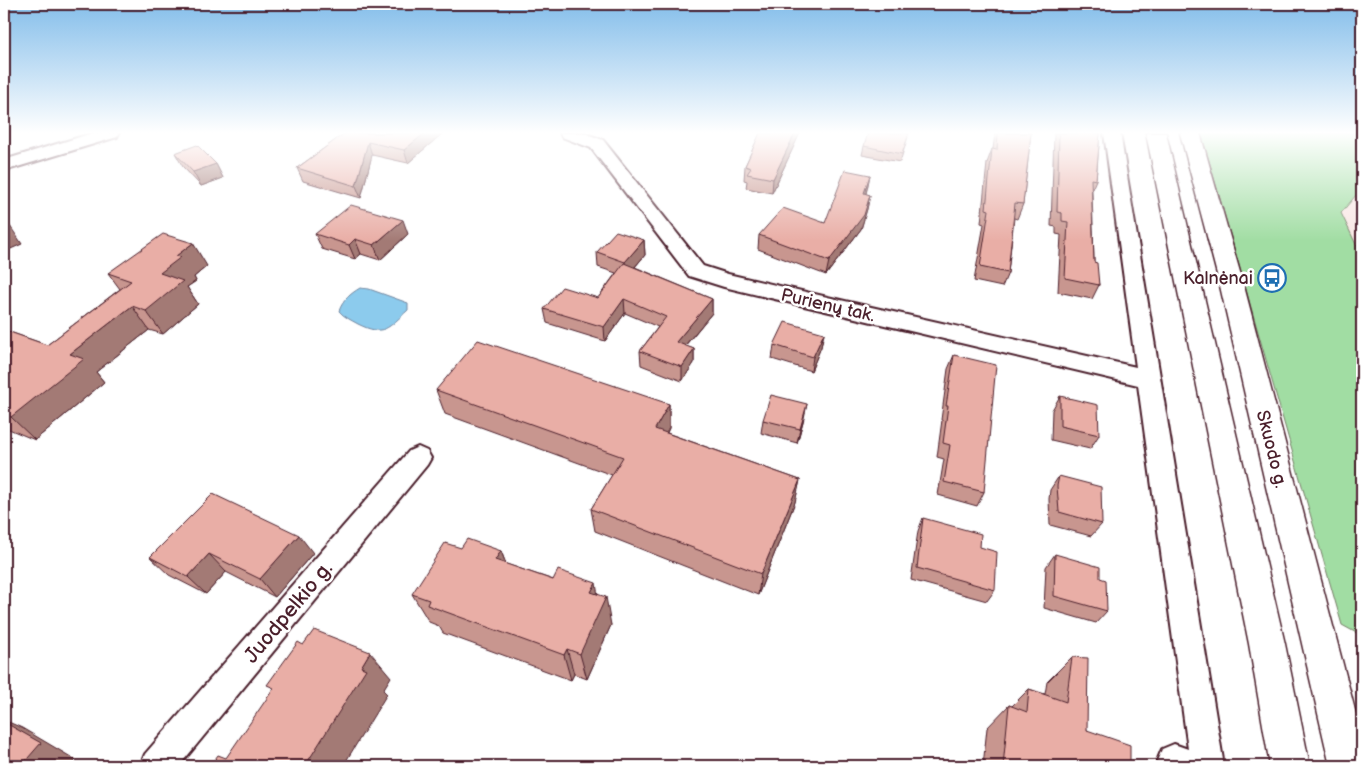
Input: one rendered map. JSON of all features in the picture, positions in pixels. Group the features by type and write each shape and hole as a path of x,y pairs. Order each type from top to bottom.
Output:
{"main road":[{"path":"1164,169 1265,634 1290,766"},
{"name":"Skuodo g.","path":"1200,169 1232,286 1350,766"}],"street":[{"name":"Purienų tak.","path":"616,169 696,271 734,282 1148,379"},
{"path":"1117,169 1207,766"},
{"name":"Juodpelkio g.","path":"157,766 418,458"}],"shaded area":[{"path":"1362,188 1362,257 1341,213"}],"green space":[{"path":"1211,169 1362,169 1362,188 1341,213 1362,257 1362,636 1342,625"}],"water":[{"path":"360,288 369,289 408,303 408,310 385,329 374,330 358,324 345,317 339,311 347,298"}],"building":[{"path":"190,169 202,169 193,172"},
{"path":"300,169 361,169 356,186"},
{"path":"750,169 778,169 773,179 747,174"},
{"path":"990,169 1027,169 1023,204 1015,203 1008,273 980,267 989,210 986,209"},
{"path":"1058,169 1097,169 1096,180 1091,179 1094,262 1097,263 1099,285 1065,278 1068,222 1062,221 1062,213 1057,212"},
{"path":"845,170 870,175 864,193 870,195 864,215 829,261 759,235 783,208 825,223"},
{"path":"351,205 403,220 374,245 355,239 349,245 315,234"},
{"path":"4,220 10,230 4,233"},
{"path":"616,231 644,240 625,262 597,252"},
{"path":"163,234 193,243 176,256 181,257 160,273 183,281 146,311 132,306 70,354 84,359 11,417 4,414 4,330 47,345 131,281 108,273"},
{"path":"624,263 712,299 676,342 694,349 682,367 640,351 666,317 624,299 604,327 544,309 562,287 598,298"},
{"path":"785,322 824,333 813,357 774,345"},
{"path":"478,340 669,404 655,429 800,480 761,574 591,509 623,457 436,390"},
{"path":"954,355 996,365 984,492 944,482 950,445 943,443 948,406 946,406"},
{"path":"771,395 807,404 800,429 763,420"},
{"path":"1060,396 1098,405 1099,435 1060,426"},
{"path":"1059,476 1101,487 1102,524 1059,512 1057,486"},
{"path":"213,494 299,535 260,579 209,554 188,577 150,557"},
{"path":"923,518 981,534 980,547 997,552 995,590 917,568"},
{"path":"467,539 501,551 495,560 553,580 558,570 596,583 591,592 606,597 580,654 567,649 564,655 427,605 429,600 412,594 445,543 461,548"},
{"path":"1055,554 1100,567 1100,578 1106,580 1107,611 1054,596"},
{"path":"314,630 370,652 361,667 366,669 305,766 210,766 218,755 226,758 274,688 267,685 298,642 303,645"},
{"path":"1072,657 1088,658 1087,730 1130,745 1130,766 1003,766 1009,705 1027,712 1029,689 1066,702"},
{"path":"4,722 41,743 21,766 4,766"}],"place":[{"name":"Kalnėnai","path":"1272,278"}]}
